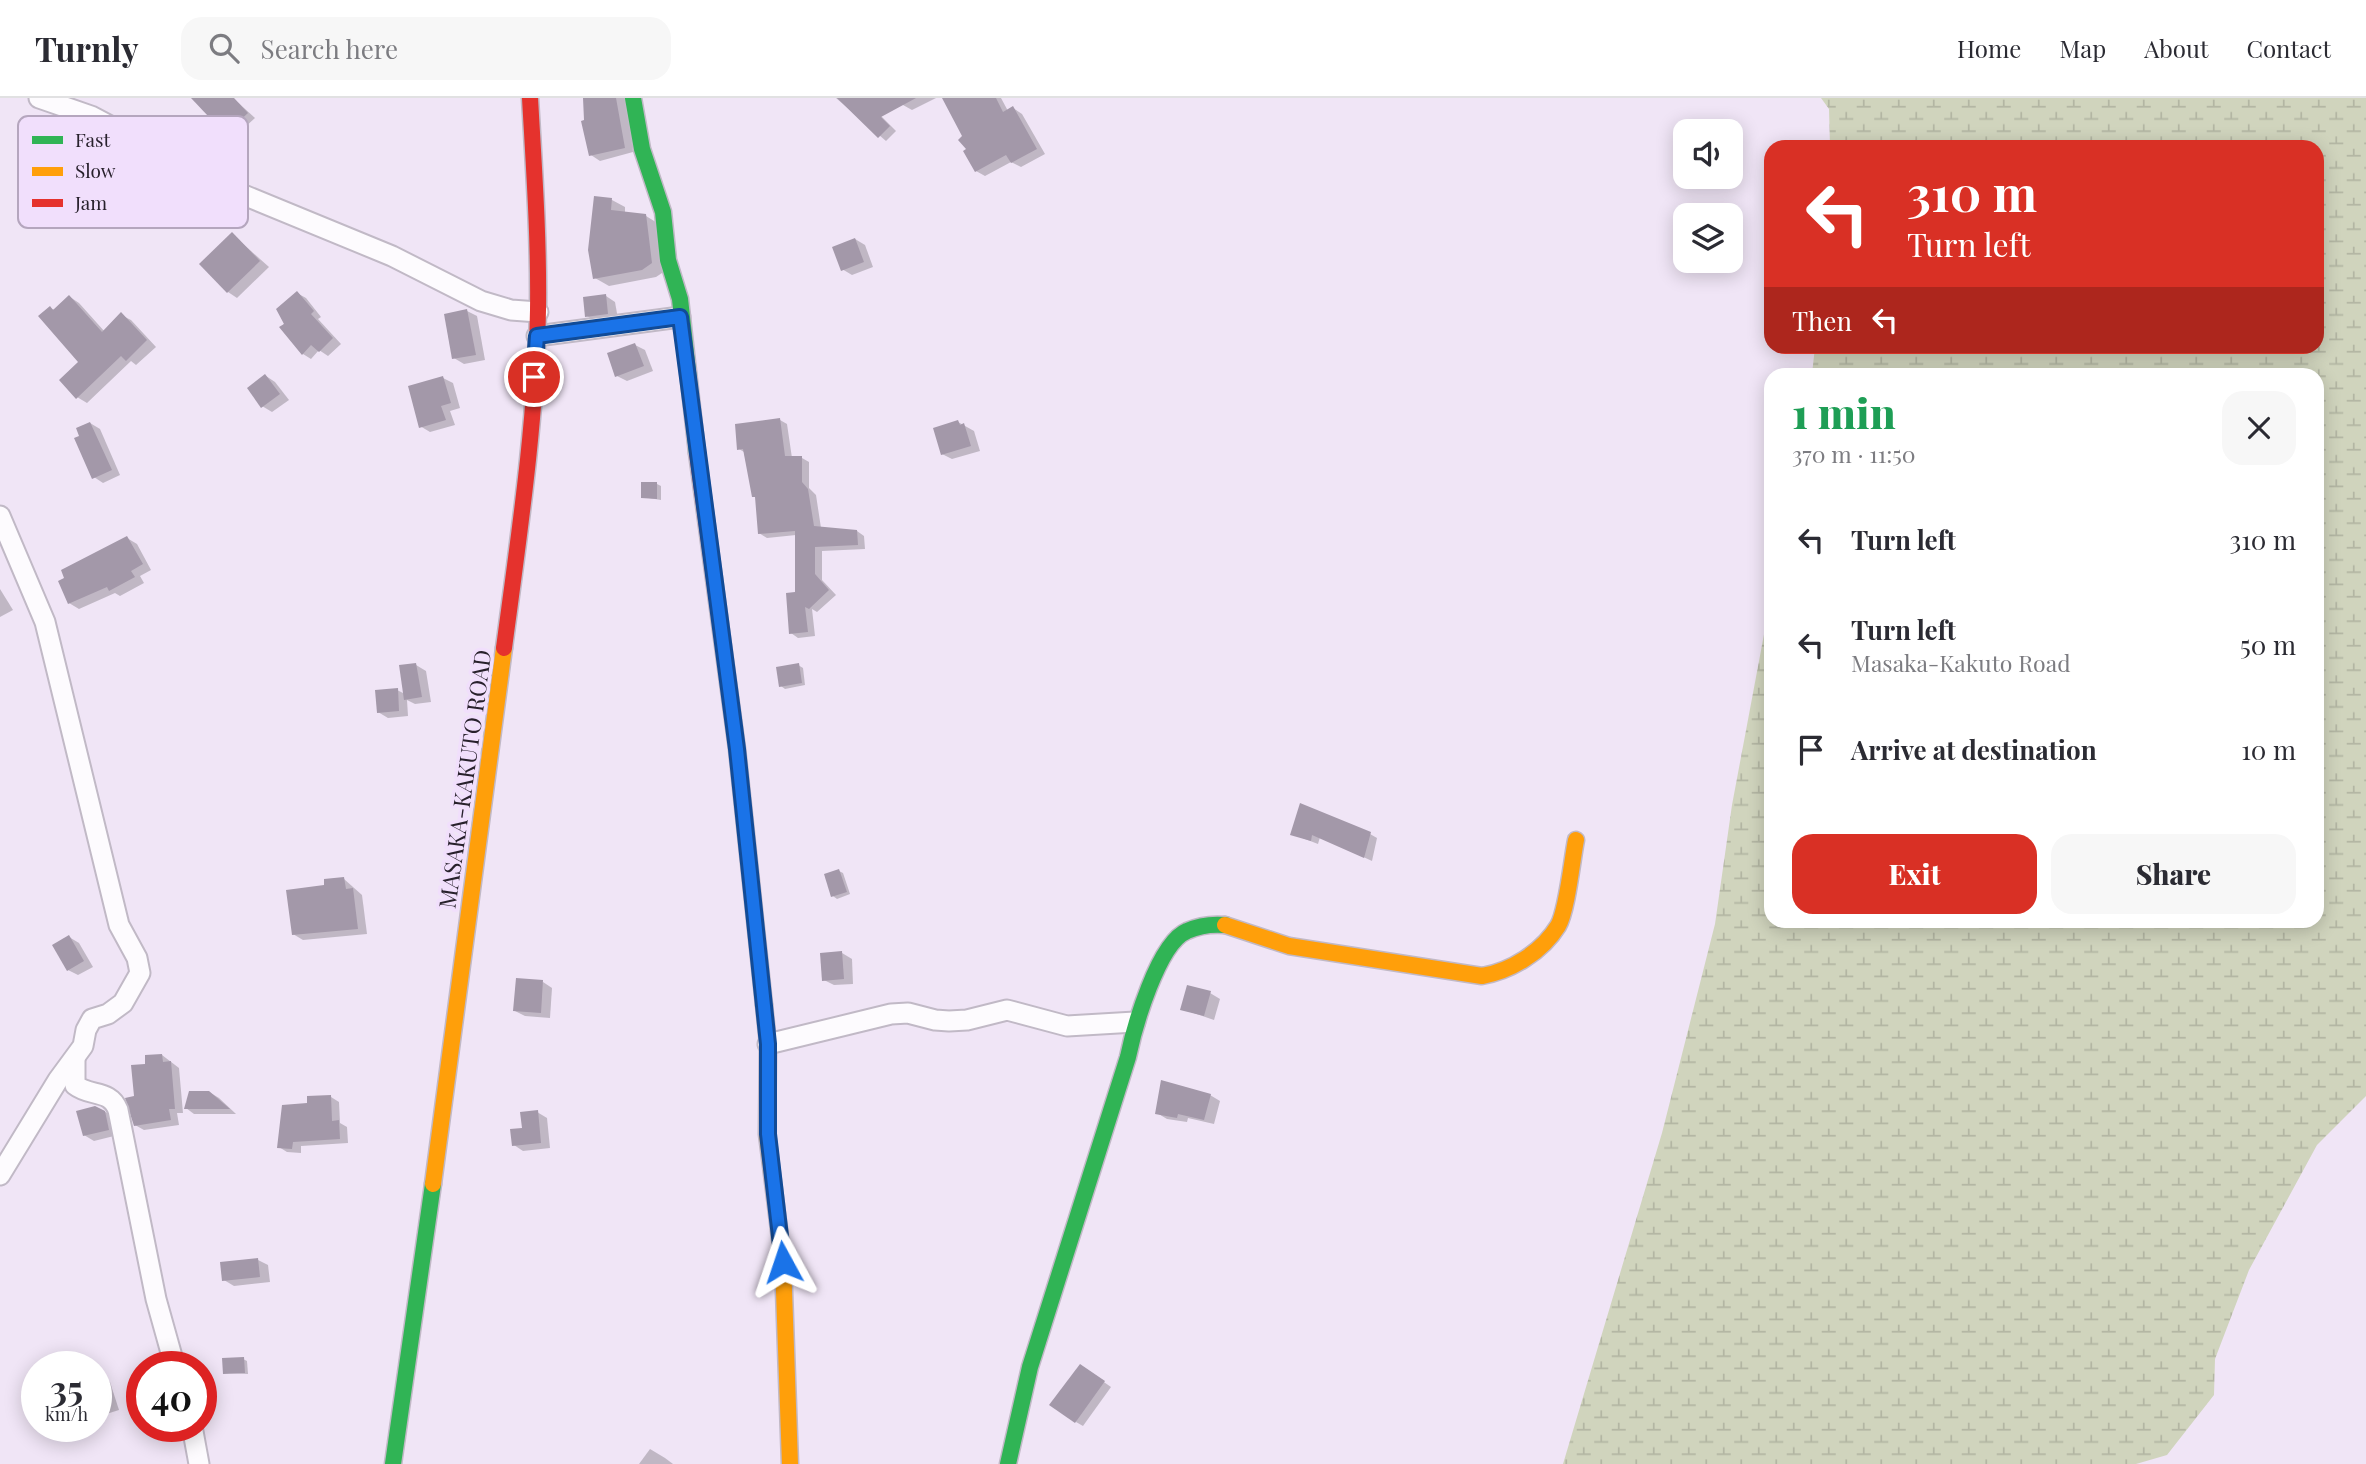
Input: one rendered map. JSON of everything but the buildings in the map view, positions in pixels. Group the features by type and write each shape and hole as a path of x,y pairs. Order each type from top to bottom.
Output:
{"main road":[{"name":"MASAKA-KAKUTO ROAD","path":"393,1464 451,1053 530,451 538,312 538,226 530,98"},
{"path":"633,98 642,149 663,212 680,317 737,749 768,1044 768,1134 783,1262 790,1464"},
{"path":"1008,1464 1030,1367 1128,1057 1135,1022 1168,950 1185,931 1215,923 1237,927 1289,946 1482,976 1504,972 1547,939 1559,923 1576,839"}],"street":[{"path":"39,98 91,116"},
{"path":"248,197 392,256 481,301 511,310 538,312"},
{"path":"537,336 680,317"},
{"path":"0,516 45,622 119,925 137,958 140,973 123,1003 108,1014 92,1019 86,1030 83,1046 0,1175"},
{"path":"768,1044 891,1014 908,1013 935,1020 967,1020 1006,1010 1067,1026 1135,1022"},
{"path":"75,1058 75,1085 85,1093 108,1095 114,1101 153,1287 171,1351"},
{"path":"195,1442 199,1464"}],"green space":[{"path":"1821,98 2366,98 2366,1096 2317,1145 2249,1270 2215,1359 2214,1395 2167,1455 2136,1464 1563,1464 1662,1133 1715,924 1732,805 1764,634 1764,928 2324,928 2324,368 1813,368 1814,354 2324,354 2324,140 1830,140 1829,109"}],"traffic: fast":[{"path":"633,98 642,149 663,212 668,260 680,299 697,453"},
{"path":"1008,1464 1030,1367 1142,1008 1157,968 1176,939 1187,931 1211,925 1225,925"},
{"path":"393,1464 433,1184"}],"traffic: slow":[{"path":"433,1184 504,648"},
{"path":"1225,925 1289,946 1482,976 1504,970 1525,959 1535,952 1558,926 1567,897 1576,840"},
{"path":"764,1005 768,1044 767,1134 783,1262 790,1464"}],"traffic: jam":[{"path":"504,648 526,479 537,352 538,257 530,98"},
{"path":"697,453 737,749 764,1005"}],"route":[{"path":"534,377 537,336 680,317 704,516 737,749 768,1044 768,1134 783,1262"}]}
